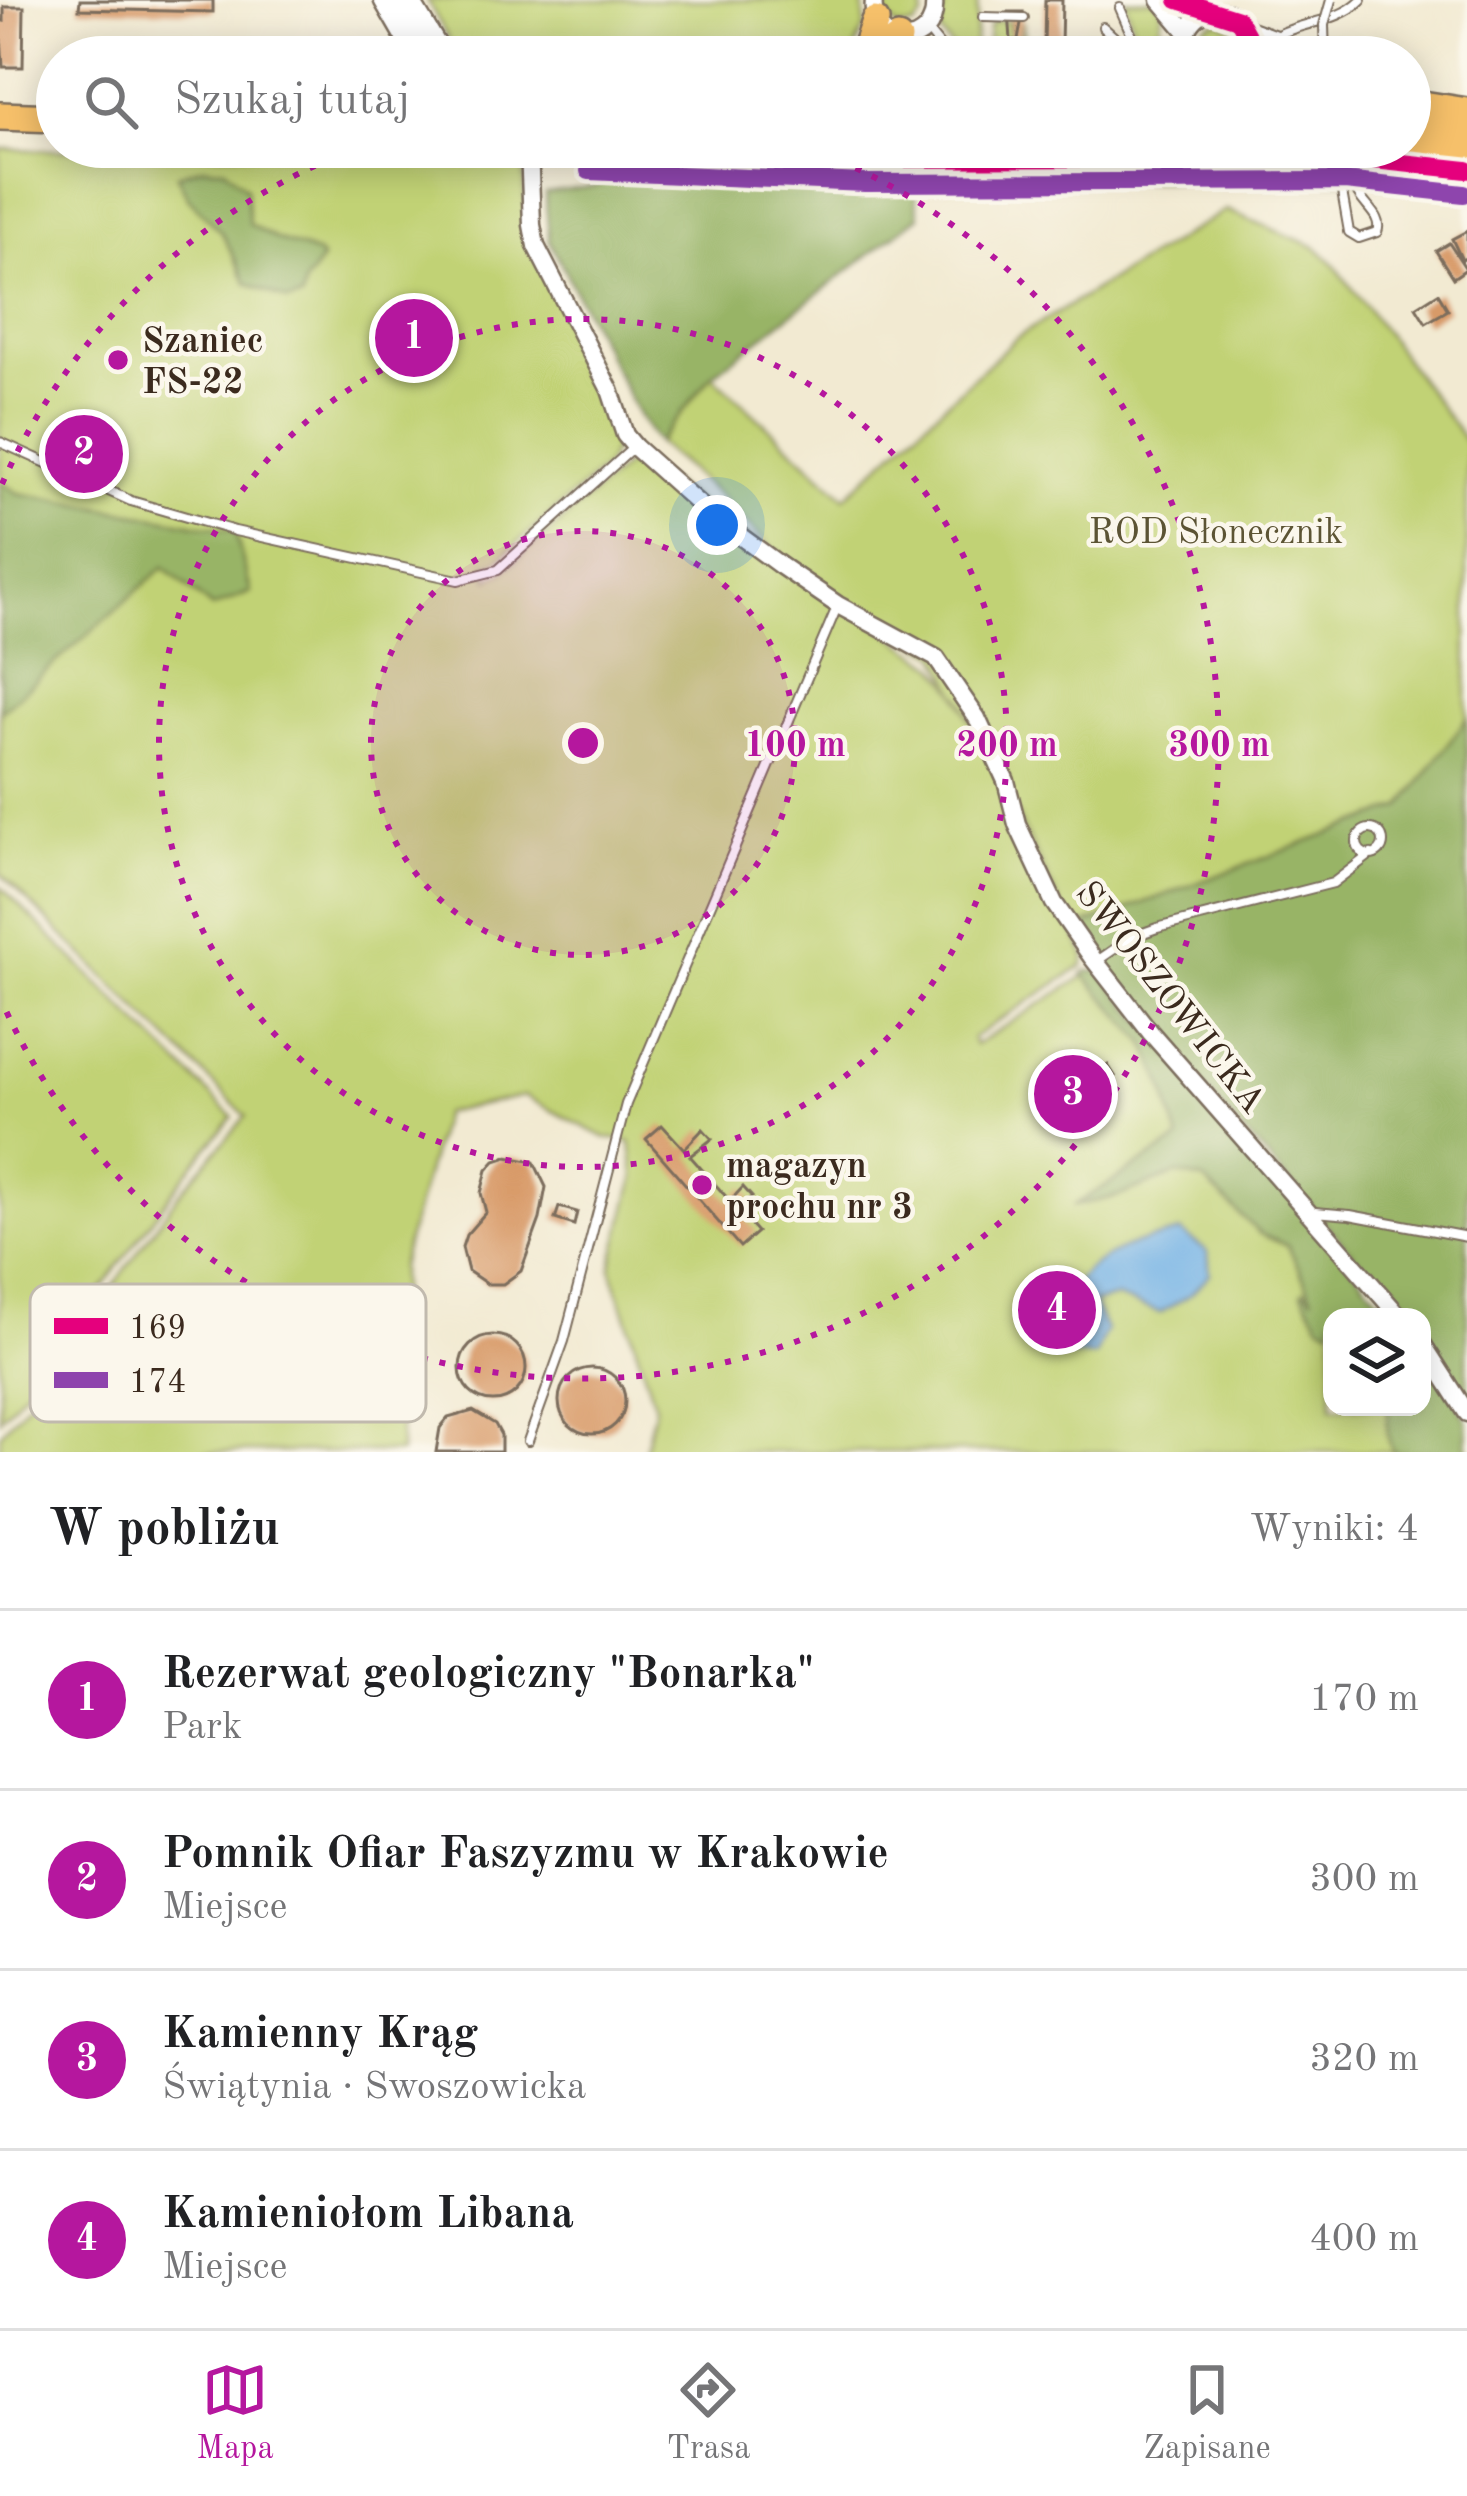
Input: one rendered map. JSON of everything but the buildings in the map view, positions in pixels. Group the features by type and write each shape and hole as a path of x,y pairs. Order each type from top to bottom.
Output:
{"main road":[{"path":"1431,106 1467,112"},
{"path":"0,116 36,117"},
{"path":"1431,125 1467,131"},
{"path":"0,132 36,133"},
{"path":"1431,149 1467,154"}],"street":[{"path":"385,0 405,36"},
{"path":"408,0 429,36"},
{"path":"914,36 933,21 934,0"},
{"path":"1160,0 1186,32"},
{"path":"1178,0 1191,8 1228,10 1244,22 1245,36"},
{"path":"875,10 896,36"},
{"path":"1186,36 1191,23 1207,11"},
{"path":"1431,166 1467,170"},
{"name":"SWOSZOWICKA","path":"530,168 536,245 634,447 710,514 838,605 936,658 977,718 1006,781 1017,824 1054,903 1095,962 1151,1034 1392,1308"},
{"path":"1431,1357 1467,1413"}],"lane":[{"path":"1324,36 1331,0"},
{"path":"1244,22 1276,35 1339,15 1361,0"},
{"path":"1120,8 1133,36"},
{"path":"983,17 1024,18"},
{"path":"1103,26 1113,36"},
{"path":"927,30 932,36"},
{"path":"964,168 1004,183 1341,186 1467,182"},
{"path":"1341,186 1349,232 1359,238 1377,232 1381,225 1354,185"},
{"path":"0,442 131,501 235,531 458,580 498,570 634,447"},
{"path":"528,1441 563,1341 626,1104 838,605"},
{"path":"1095,962 1132,937 1157,928 1333,884 1371,854"},
{"path":"1308,1212 1350,1214 1467,1237"}],"green space":[{"path":"427,0 863,0 865,27 861,36 447,36"},
{"path":"886,0 923,0 923,17 914,26 897,27 886,15"},
{"path":"945,0 978,0 976,36 943,36"},
{"path":"1125,0 1154,0 1162,9 1159,36 1137,36"},
{"path":"995,21 1008,21 1010,36 989,36"},
{"path":"1217,22 1234,36 1200,36 1205,27"},
{"path":"0,149 36,150 36,168 523,168 527,234 610,405 615,438 604,468 496,562 486,565 489,579 628,464 640,462 936,666 960,697 1086,957 1083,966 972,1038 975,1045 1085,976 1144,1040 1163,1084 1349,1293 1338,1308 1323,1308 1323,1416 1431,1416 1431,1411 1467,1429 1467,1452 644,1452 655,1406 611,1268 635,1177 631,1142 604,1137 524,1096 443,1113 400,1266 400,1284 115,1284 178,1195 246,1116 0,873"},
{"path":"200,168 225,168 246,188 249,224 318,254 322,260 305,282 302,298 288,301 247,283 222,233 188,198 177,175"},
{"path":"941,168 968,173 705,170"},
{"path":"1358,170 1441,179 1243,182 1014,179 994,174 1227,171 1283,178"},
{"path":"618,174 705,185 914,186 919,216 712,375 657,443 639,417 549,240 545,193 597,186"},
{"name":"ROD Słonecznik","path":"1226,210 1316,247 1334,264 1467,443 1467,719 1402,807 1076,928 938,655 782,559 722,498 657,443 712,375 845,497 1016,338"},
{"path":"0,482 18,493 235,531 251,592 212,608 164,567 0,712"},
{"path":"1467,718 1467,1402 1431,1347 1431,1308 1401,1308 1155,1032 1076,928 1402,807"},
{"path":"0,886 233,1117 105,1284 30,1284 30,1384 0,1419"},
{"path":"1099,971 1387,1308 1323,1308 1320,1324 1302,1293 1313,1298 1288,1246 1260,1234 1204,1180 1176,1174 1119,1196 1073,1206 1179,1140 1144,1041 1083,974"},
{"path":"1431,1360 1467,1420 1467,1452 1394,1452 1388,1416 1431,1416"},
{"path":"30,1399 30,1422 400,1422 400,1452 0,1452 0,1434"}],"water":[{"path":"1181,1232 1208,1252 1210,1274 1191,1294 1160,1313 1117,1297 1093,1303 1106,1330 1095,1356 1052,1353 1039,1342 1074,1285 1096,1264 1137,1244"}],"transit line":[{"name":"169","path":"1178,0 1238,19 1247,36"},
{"name":"169","path":"1431,166 1467,170"},
{"name":"174","path":"589,171 865,183 1345,181 1464,194"}],"place":[{"name":"Rezerwat geologiczny \"Bonarka\"","path":"414,338"},
{"name":"Szaniec FS-22","path":"118,360"},
{"name":"Pomnik Ofiar Faszyzmu w Krakowie","path":"84,454"},
{"name":"Kamienny Krąg","path":"1073,1094"},
{"name":"magazyn prochu nr 3","path":"702,1185"},
{"name":"Kamieniołom Libana","path":"1057,1310"}]}
